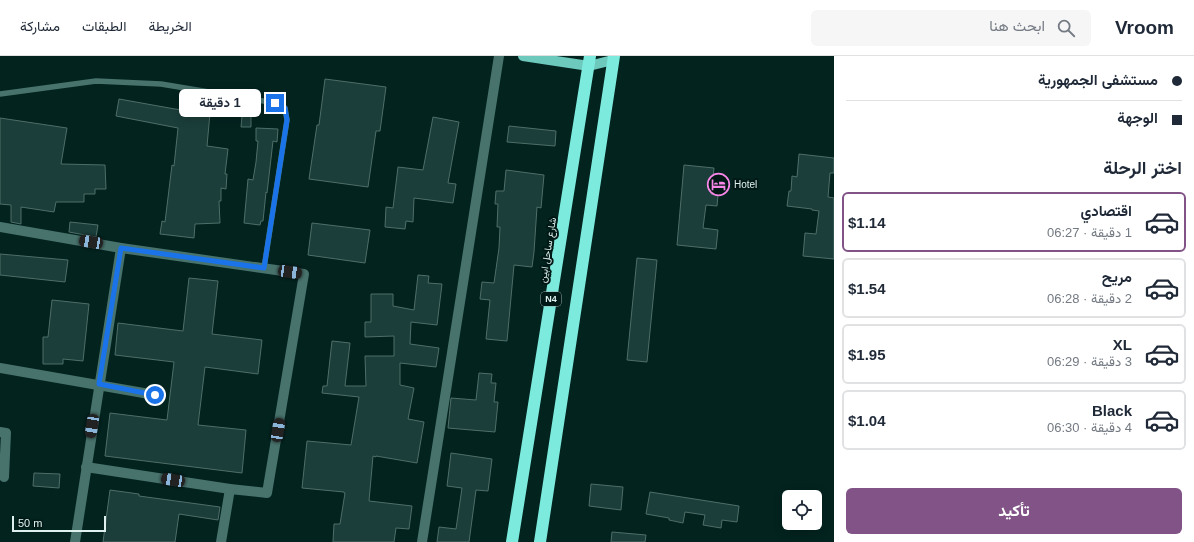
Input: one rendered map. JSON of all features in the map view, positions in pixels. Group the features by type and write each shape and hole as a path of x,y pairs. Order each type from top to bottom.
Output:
{"highway":[{"name":"N4","path":"540,542 610,58"},
{"name":"شارع ساحل ابين","path":"512,542 589,61"}],"main road":[{"path":"523,56 589,61 610,58"}],"street":[{"path":"422,542 498,56"},
{"path":"0,227 121,248 304,274 267,493 230,489 86,467"},
{"path":"75,542 121,248"},
{"path":"0,368 99,384 155,395"},
{"path":"0,432 6,433 4,477"},
{"path":"221,542 230,489"}],"lane":[{"path":"0,94 96,81 161,84 275,103 285,108 287,120 264,268"}],"building":[{"path":"325,79 386,87 380,131 376,131 368,187 309,179 317,125 319,125"},
{"path":"119,99 175,109 210,113 207,146 228,149 225,174 227,174 226,189 221,188 221,201 219,201 220,223 195,224 194,238 160,234 162,221 165,222 172,165 174,166 178,128 116,116"},
{"path":"242,116 251,116 251,127 241,127"},
{"path":"433,117 459,122 448,183 456,184 453,203 414,198 413,222 406,221 405,229 385,227 386,207 393,208 398,167 423,170"},
{"path":"0,118 67,128 61,164 105,165 106,189 95,189 95,194 84,194 84,202 56,202 54,212 21,207 21,224 11,222 11,205 0,204"},
{"path":"509,126 556,131 555,146 507,142"},
{"path":"256,128 278,129 277,142 273,141 263,221 261,221 260,225 244,223 248,179 253,180 256,162 258,141 256,141"},
{"path":"799,154 834,158 834,173 830,173 828,197 834,198 834,259 803,256 805,233 816,234 819,211 787,206 789,191 791,191 792,176 797,177"},
{"path":"684,165 714,168 711,194 718,195 717,206 706,205 703,228 718,230 716,249 677,245"},
{"path":"506,170 544,175 541,208 537,207 532,267 514,265 507,341 486,339 490,300 480,299 482,282 494,283 499,248 500,227 497,227 498,204 495,204 496,191 504,191"},
{"path":"70,222 98,225 96,237 69,232"},
{"path":"312,223 370,230 365,263 308,255"},
{"path":"0,254 68,260 65,282 0,275"},
{"path":"637,258 657,260 647,362 627,360"},
{"path":"418,275 429,276 428,283 442,284 437,325 411,322 410,344 439,348 436,367 400,363 400,385 414,388 408,419 424,422 417,463 373,456 369,501 412,506 409,529 396,528 394,542 333,542 334,524 340,524 345,493 302,488 307,441 351,445 359,397 322,393 323,386 327,386 332,341 350,343 345,386 366,386 365,356 394,356 394,336 365,337 365,322 371,322 371,294 393,294 393,306 414,310"},
{"path":"189,278 218,281 212,334 262,340 258,374 205,367 198,425 246,430 242,473 105,456 110,413 167,420 174,362 115,355 118,323 183,331"},
{"path":"52,300 89,304 83,361 63,359 63,364 43,364 43,337 48,337"},
{"path":"479,373 492,374 491,383 496,383 494,402 498,402 495,432 448,428 451,398 476,400"},
{"path":"451,453 492,459 488,491 476,490 469,542 437,542 439,527 456,529 462,488 447,486"},
{"path":"34,473 60,474 59,488 33,486"},
{"path":"591,484 623,487 621,510 589,506"},
{"path":"110,490 139,494 139,496 220,507 218,520 179,514 175,542 103,542"},
{"path":"650,492 739,506 737,522 722,520 721,528 703,525 705,515 685,512 683,523 669,520 669,518 646,514"},
{"path":"612,532 646,535 645,542 611,542"}],"place":[{"name":"Hotel","path":"719,184"}],"route":[{"path":"155,395 99,384 121,248 264,268 287,120 285,108 275,103"}]}
